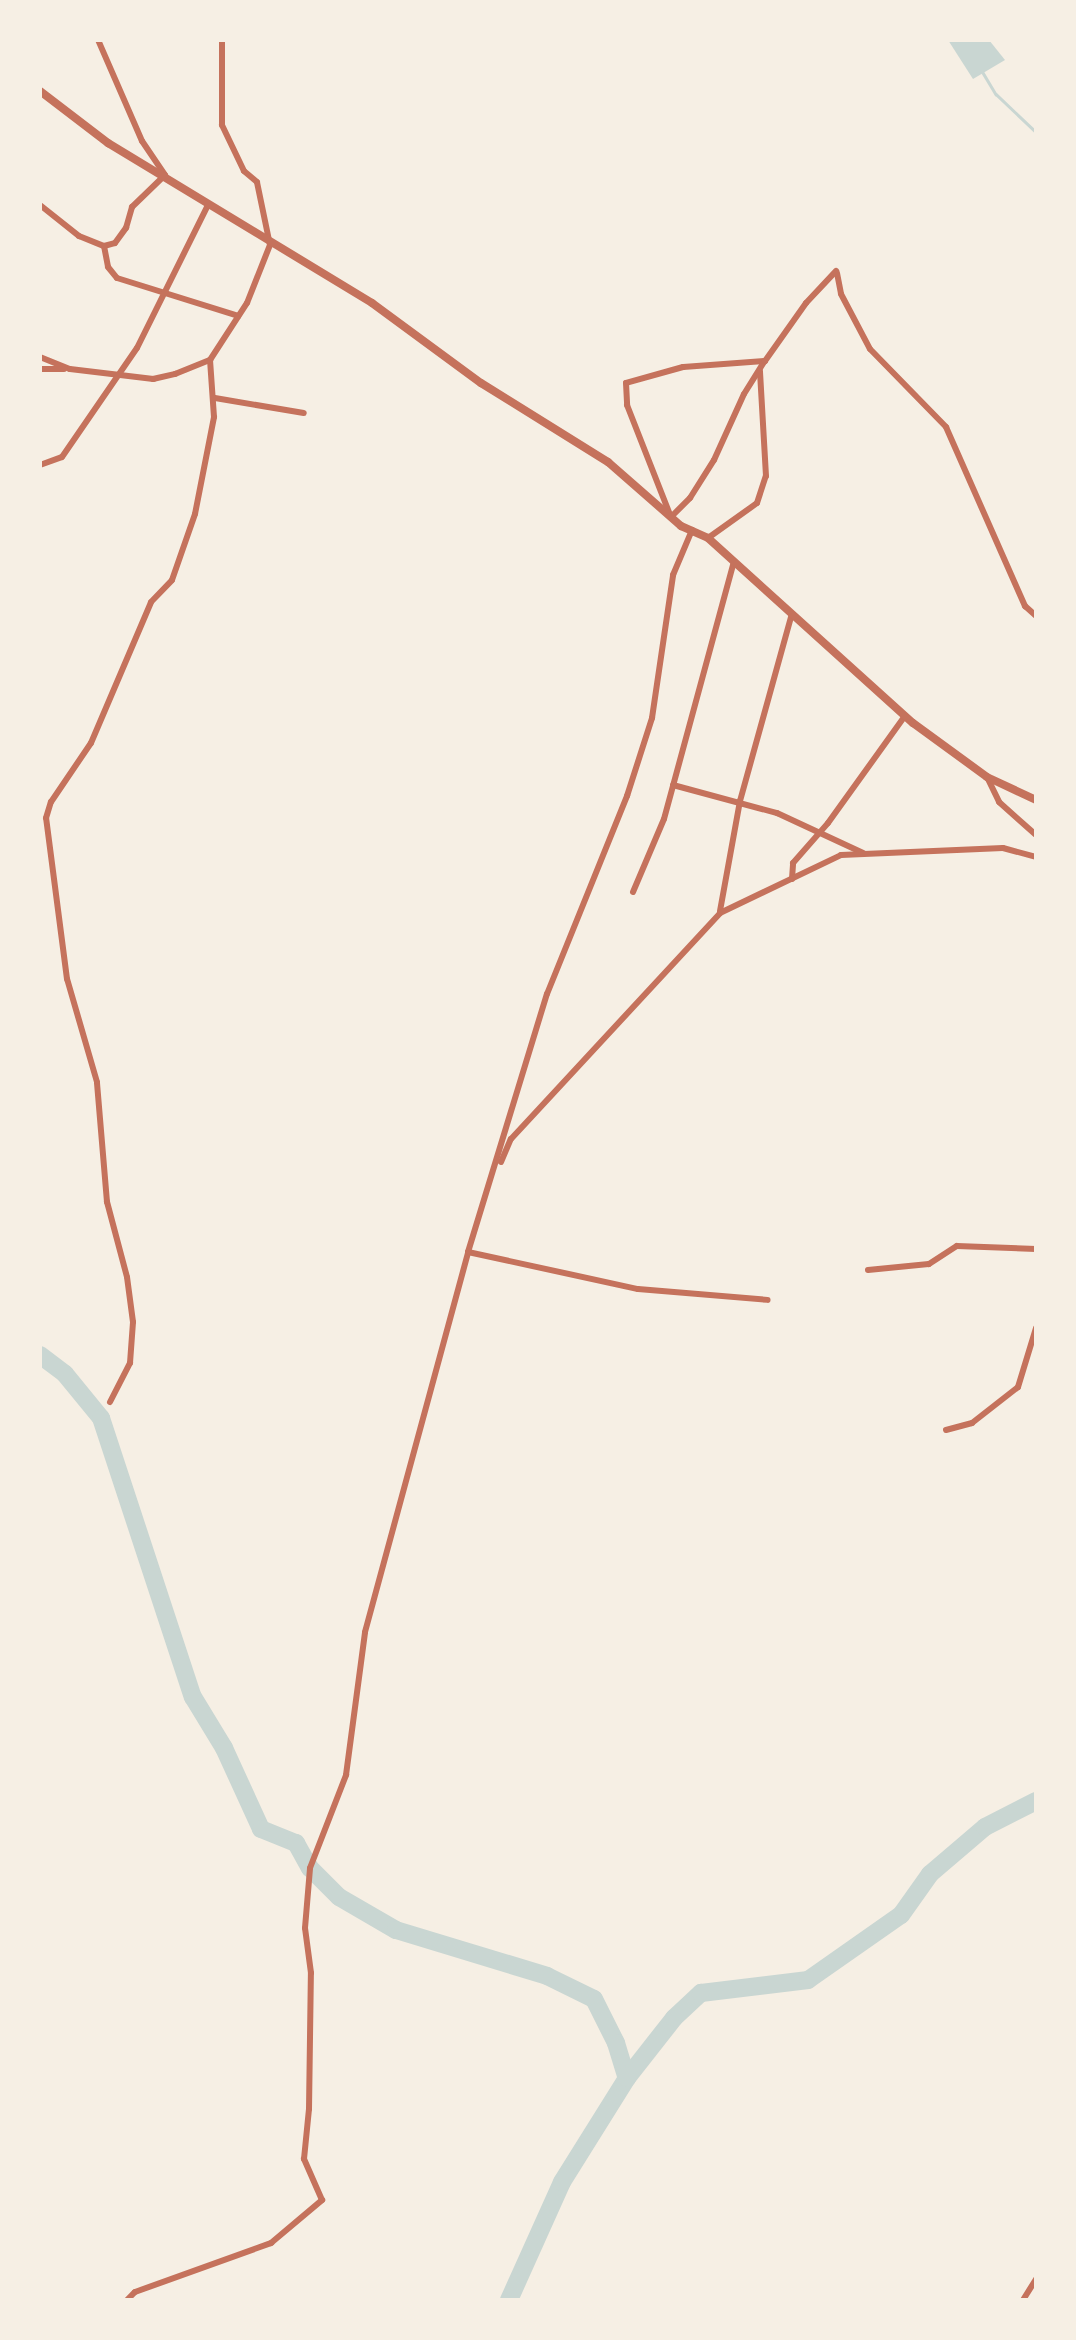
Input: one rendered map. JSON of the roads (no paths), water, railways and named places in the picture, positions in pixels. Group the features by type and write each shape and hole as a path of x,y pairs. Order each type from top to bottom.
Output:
{"street":[{"path":"98,40 142,141 165,175"},
{"path":"40,369 118,372 153,379 210,360 238,316 270,245 256,182 244,171 222,125 222,40"},
{"path":"40,91 108,143 165,175 207,207 372,303 481,383 608,462 672,517 708,538 905,716 987,776 1036,800"},
{"path":"40,205 80,236 104,246 115,243 126,228 132,206 165,175"},
{"path":"40,465 62,457 137,348 207,207"},
{"path":"104,246 108,267 117,278 238,316"},
{"path":"672,517 690,498 714,460 744,394 765,360 806,303 836,272 841,294 870,350 946,427 1025,606 1036,616"},
{"path":"40,357 70,369"},
{"path":"40,827 51,802 91,744 151,602 172,580 195,514 215,398 210,360"},
{"path":"672,517 628,405 626,384 683,367 765,360"},
{"path":"708,538 758,503 766,476 760,370"},
{"path":"215,398 304,413"},
{"path":"127,2300 136,2292 271,2243 322,2200 304,2158 309,2109 311,1973 304,1928 310,1868 346,1775 365,1632 468,1252 547,994 627,796 652,718 670,586 692,530"},
{"path":"633,892 646,869 672,785 734,562"},
{"path":"720,912 740,801 792,614"},
{"path":"792,879 793,863 905,716"},
{"path":"987,776 999,802 1036,835"},
{"path":"672,785 740,801 821,831 864,853"},
{"path":"46,818 67,979 97,1082 108,1202 127,1278 132,1322 130,1363 110,1402"},
{"path":"487,1194 511,1139 720,912 842,855 1003,848 1036,857"},
{"path":"868,1270 929,1264 958,1246 1036,1248"},
{"path":"468,1252 638,1289 768,1300"},
{"path":"946,1430 972,1424 1018,1387 1036,1328"},
{"path":"1023,2300 1036,2280"}],"waterway":[{"path":"982,71 996,94 1036,132"},
{"path":"40,1355 65,1374 101,1418 193,1697 224,1748 261,1829 296,1843 310,1868 339,1897 396,1930 547,1976 594,1999 616,2043 627,2078"},
{"path":"509,2300 562,2182 627,2078 674,2018 701,1993 808,1980 901,1915 930,1874 985,1827 1036,1801"}]}
